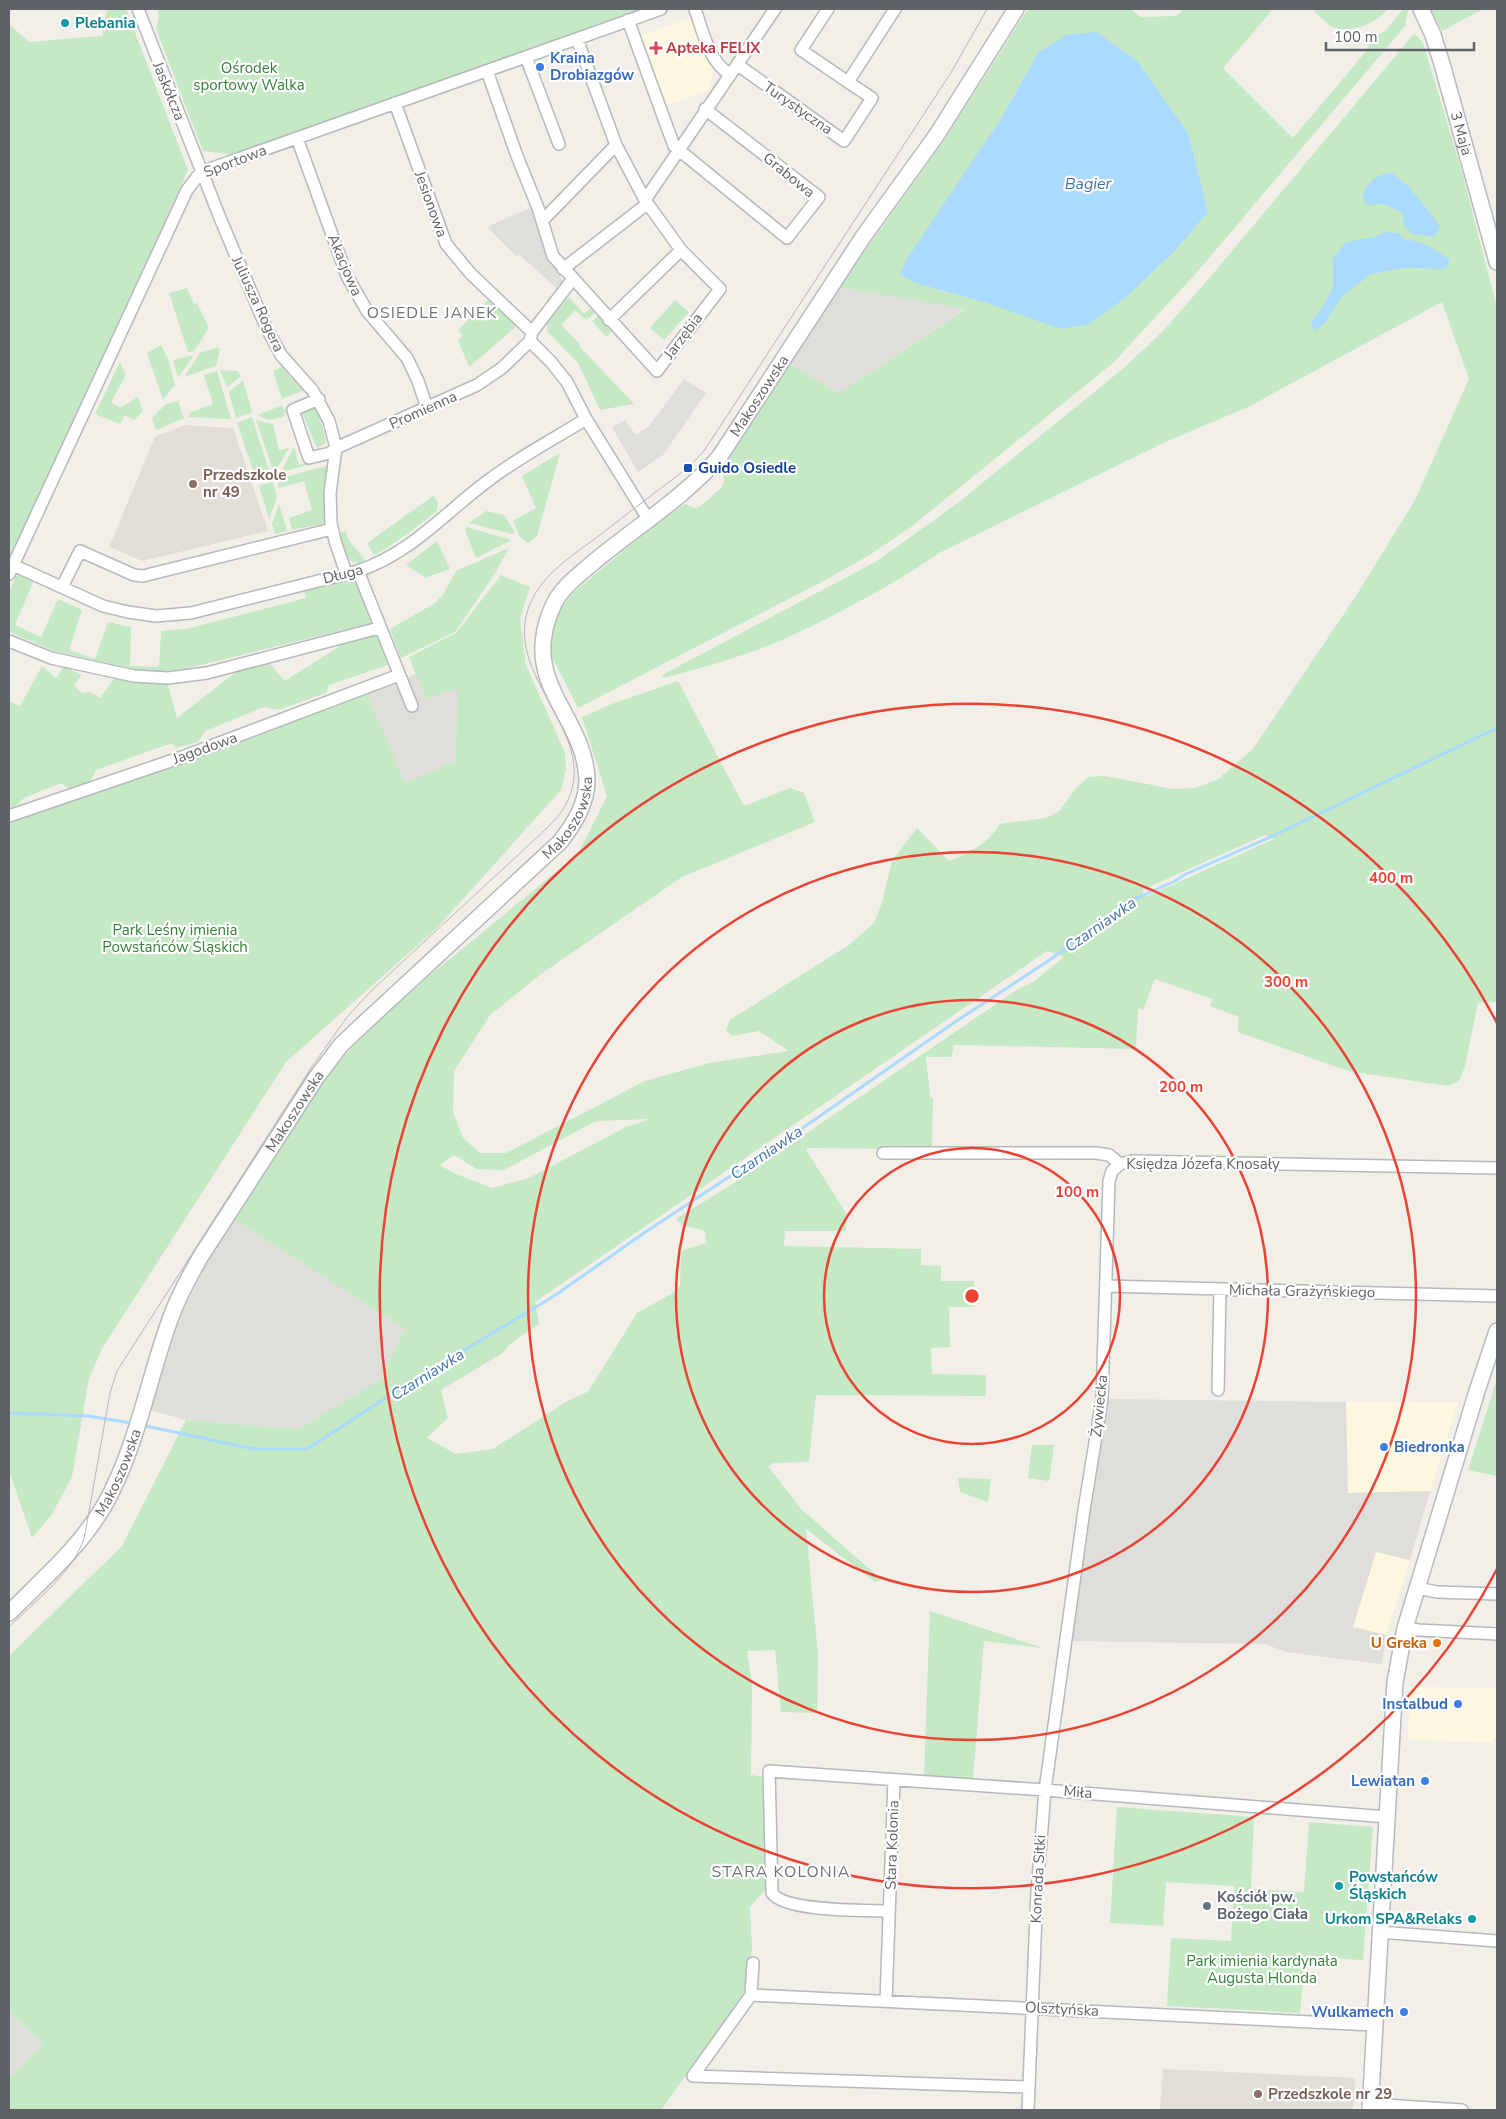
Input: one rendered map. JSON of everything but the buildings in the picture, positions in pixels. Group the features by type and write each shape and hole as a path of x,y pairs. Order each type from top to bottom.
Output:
{"main road":[{"name":"Makoszowska","path":"9,1613 64,1558 93,1523 112,1489 170,1322 186,1283 201,1256 324,1067 341,1045 560,842 578,815 587,781 585,764 545,671 542,642 552,606 570,582 703,475 729,445 864,237 936,136 1016,9"},
{"name":"3 Maja","path":"1421,9 1440,56 1497,262"},
{"path":"1370,2107 1379,1932 1396,1676 1405,1628 1497,1331"}],"street":[{"name":"Jaskółcza","path":"138,9 201,172"},
{"name":"Sportowa","path":"11,569 187,190 201,172 661,9"},
{"path":"695,9 712,55 718,66 729,74"},
{"path":"563,269 646,202 705,109 729,74 738,65 774,9"},
{"path":"828,9 801,50 848,82 895,9"},
{"name":"Grabowa","path":"628,20 668,134 679,152 788,238 819,197 705,109"},
{"path":"577,39 616,145 646,202"},
{"path":"526,57 559,144"},
{"name":"Turystyczna","path":"738,65 844,141 872,98 848,82"},
{"name":"Jarzębia","path":"487,71 553,256 572,280 657,372 720,289 681,250 646,202"},
{"name":"Jesionowa","path":"394,103 446,244 471,274 531,336 567,382 586,419 648,519"},
{"name":"Akacjowa","path":"297,138 347,276 367,311 407,358 418,381 427,408"},
{"path":"542,222 616,145"},
{"name":"Juliusza Rogera","path":"201,172 273,341 285,360 319,399 329,421 336,448 330,493 332,529 379,628 412,706"},
{"path":"609,320 681,250"},
{"name":"Promienna","path":"319,399 293,410 309,458 330,453 336,448 477,386 502,368 531,336 572,280"},
{"name":"Długa","path":"11,569 62,587 116,610 141,614 174,615 191,613 352,572 380,563 399,552 490,478 586,419"},
{"path":"62,587 80,551 134,575 142,576 332,529"},
{"path":"9,641 51,658 121,674 168,678 207,673 379,628"},
{"name":"Jagodowa","path":"9,816 182,757 399,675"},
{"name":"Księdza Józefa Knosały","path":"883,1153 1096,1153 1109,1155 1120,1164 1132,1161 1497,1168"},
{"name":"Żywiecka","path":"1064,1649 1102,1399 1109,1181 1112,1171 1120,1164"},
{"name":"Michała Grażyńskiego","path":"1106,1286 1497,1296"},
{"path":"1218,1390 1220,1289"},
{"path":"1417,1588 1437,1592 1497,1594"},
{"path":"1405,1628 1497,1634"},
{"name":"Konrada Sitki","path":"1028,2110 1037,1892 1045,1790 1064,1649"},
{"name":"Miła","path":"769,1771 1387,1816"},
{"name":"Stara Kolonia","path":"769,1771 772,1893 775,1897 781,1901 803,1906 889,1911"},
{"name":"Stara Kolonia","path":"886,2001 894,1780"},
{"path":"1379,1932 1497,1940"},
{"path":"753,1963 751,1995 693,2076 1028,2087"},
{"name":"Olsztyńska","path":"751,1995 1374,2025"},
{"path":"1370,2107 1462,2110"}],"shaded area":[{"path":"693,17 713,71 710,89 665,106 639,36"},
{"path":"530,208 563,282 556,288 520,255 517,257 487,227"},
{"path":"839,287 967,308 839,393 790,364"},
{"path":"684,379 706,393 663,455 638,472 612,427 625,420 636,435 649,426"},
{"name":"Przedszkole nr 49","path":"185,425 233,428 268,531 142,561 109,547 155,437"},
{"path":"416,674 426,699 457,687 456,761 405,784 367,694"},
{"path":"233,1222 238,1222 405,1329 381,1379 298,1429 186,1420 150,1410 182,1314 202,1272"},
{"path":"1107,1399 1346,1402 1348,1493 1430,1491 1410,1560 1376,1552 1353,1627 1386,1635 1382,1664 1287,1652 1264,1644 1072,1641"},
{"path":"1346,1402 1458,1403 1430,1491 1347,1493"},
{"path":"1376,1552 1410,1560 1386,1635 1353,1628"},
{"name":"Instalbud","path":"1410,1687 1497,1688 1497,1738 1494,1738 1494,1742 1408,1740"},
{"path":"9,2011 43,2045 9,2078"},
{"name":"Przedszkole nr 29","path":"1163,2069 1355,2078 1353,2110 1160,2110"}],"green space":[{"path":"107,9 126,9 188,170 9,563 9,24 29,42 102,36"},
{"name":"Ośrodek sportowy Walka","path":"157,9 647,9 234,155 203,151 156,29 159,15"},
{"path":"1028,9 1130,9 1141,17 1175,16 1183,11 1183,9 1273,9 1223,68 1293,138 1364,54 1373,38 1387,29 1403,9 1408,9 1405,26 1198,271 1114,362 911,527 871,554 831,577 578,708 550,653 551,629 556,615 574,592 651,528 685,504 694,508 701,506 723,486 724,479 722,473 732,454 790,364 839,393 966,309 839,287 941,145","holes":["1038,53 1188,133 1208,212 1175,251 1124,299 1089,324 987,303 915,283 1002,117"]},
{"path":"1312,9 1388,9 1371,23 1355,28 1340,29 1330,26"},
{"path":"1483,9 1442,31 1431,10"},
{"path":"1414,34 1420,39 1424,46 1462,172 1497,308 1497,1002 1478,1003 1465,1066 1459,1081 1448,1086 1348,1071 1238,1032 1239,1017 1210,1006 1212,999 1155,979 1143,1010 1138,1008 1136,1049 954,1045 951,1057 926,1057 930,1097 933,1098 932,1149 808,1148 806,1150 846,1213 846,1231 785,1231 784,1246 921,1249 921,1265 941,1266 941,1281 974,1281 974,1307 949,1307 950,1347 931,1348 932,1374 986,1375 986,1396 816,1395 809,1462 774,1463 768,1466 801,1509 882,1580 875,1582 806,1529 818,1654 817,1713 781,1712 775,1650 747,1651 752,1684 751,1775 764,1777 766,1889 750,1907 752,1947 747,1989 661,2110 9,2110 9,2078 43,2045 9,2011 9,1656 122,1546 186,1420 298,1429 381,1379 405,1329 238,1222 233,1222 328,1075 361,1037 423,981 578,854 607,796 582,717 612,704 678,681 744,806 790,788 804,793 815,822 682,877 541,974 490,1015 454,1071 453,1112 463,1138 480,1153 506,1153 645,1081 709,1063 789,1051 759,1031 732,1036 726,1030 730,1020 849,945 874,923 882,903 892,861 917,828 949,861 971,851 984,842 1000,824 1046,818 1059,811 1077,787 1089,777 1105,776 1173,789 1195,788 1217,780 1253,749 1356,596 1415,500 1469,379 1442,302 1248,407 1165,442 939,553 887,586 813,625 763,648 730,659 664,678 662,675 877,561 959,502 1125,367 1162,332","holes":["1265,835 1274,839 1145,897 1142,890","1047,951 1064,957 1033,982 1018,989 734,1183 676,1219 682,1225 705,1231 706,1243 681,1251 680,1286 673,1293 637,1313 588,1392 569,1400 493,1449 456,1454 427,1438 448,1418 441,1390 501,1354 510,1344 539,1324 535,1302","650,1119 626,1127 529,1178 492,1188 439,1165 454,1155 477,1169 504,1170 596,1121"]},
{"path":"187,288 194,304 197,303 209,328 194,351 188,352 169,293"},
{"path":"569,297 584,314 591,308 595,313 586,320 575,310 561,325 634,404 600,410 578,363 547,331 547,322"},
{"path":"488,300 517,326 469,367 458,340 463,336 458,330"},
{"path":"675,300 689,312 664,340 650,328"},
{"path":"600,314 615,329 606,337 592,321"},
{"path":"161,345 168,359 175,385 163,400 147,353"},
{"path":"216,348 220,349 216,366 184,377 200,353"},
{"path":"194,355 178,378 173,360"},
{"path":"120,362 126,375 111,402 120,408 138,397 143,411 134,420 124,415 120,424 95,414"},
{"path":"282,367 297,384 306,389 282,399 273,371"},
{"path":"220,370 237,371 241,376 227,387"},
{"path":"217,371 231,419 189,417 189,413 213,404 204,375"},
{"path":"243,380 252,412 236,418 229,392"},
{"path":"178,401 184,418 156,430 152,418 166,404"},
{"path":"281,406 286,411 283,417 268,420 257,415"},
{"path":"314,406 322,425 326,443 317,448 302,413"},
{"path":"252,417 271,477 257,482 237,423"},
{"path":"256,420 273,424 279,450 289,448 274,474"},
{"path":"294,447 299,465 322,458 323,461 281,472"},
{"path":"560,453 537,536 528,543 520,537 513,521 536,508 522,476"},
{"path":"327,466 329,469 324,492 325,523 292,530 289,518 312,510 304,481 279,488 277,479"},
{"path":"272,481 277,497 269,519 259,486"},
{"path":"433,496 438,502 437,511 406,535 377,554 373,554 367,543"},
{"path":"279,504 287,531 275,534 272,524"},
{"path":"486,511 504,515 515,532 512,534 469,523"},
{"path":"466,527 512,540 476,558 465,530"},
{"path":"345,531 349,540 364,560 360,564 351,561 344,550 340,532"},
{"path":"437,541 450,569 425,578 406,565"},
{"path":"509,548 494,575 455,632 401,658 390,629 435,603 444,593 456,571"},
{"path":"23,575 34,580 15,625 41,637 58,599 82,610 69,650 95,659 108,622 131,627 130,666 159,667 161,631 186,629 306,598 304,588 353,577 372,623 184,669 145,671 54,651 9,632 9,592 16,576"},
{"name":"Park Leśny imienia Powstańców Śląskich","path":"501,575 530,587 520,619 526,665 565,753 566,769 561,790 437,928 286,1062 103,1347 89,1378 72,1477 52,1514 32,1538 9,1470 9,820 367,694 405,783 456,761 457,688 426,699 409,657 456,633"},
{"path":"376,632 388,665 329,685 326,693 278,710 264,707 205,731 198,742 176,748 172,743 96,770 90,782 68,788 61,783 24,798 16,806 9,808 9,701 20,706 42,666 56,678 64,666 81,675 74,686 82,693 90,692 100,698 118,674 167,681 177,718 249,662 265,659 285,681 357,635"},
{"path":"1497,1379 1497,1476 1468,1470"},
{"path":"1032,1445 1054,1445 1049,1481 1028,1478"},
{"path":"958,1478 991,1479 988,1502 960,1492"},
{"path":"930,1611 1043,1648 984,1641 973,1779 924,1776"},
{"name":"Park imienia kardynała Augusta Hlonda","path":"1117,1807 1254,1817 1251,1889 1304,1892 1309,1822 1373,1827 1363,1960 1305,1957 1300,2013 1167,2006 1171,1938 1231,1941 1234,1886 1166,1882 1163,1926 1110,1923"}],"water":[{"name":"Bagier","path":"1097,32 1137,61 1188,133 1208,212 1175,251 1124,299 1089,324 1061,329 987,303 915,283 900,274 907,259 1002,117 1038,53 1067,35"},
{"path":"1392,173 1409,187 1440,226 1435,237 1412,234 1404,226 1403,213 1384,204 1365,205 1363,193 1374,179"},
{"path":"1384,232 1399,233 1404,239 1433,249 1450,260 1446,269 1404,268 1371,274 1343,295 1324,324 1314,331 1311,322 1324,305 1333,287 1333,258 1346,242 1375,237"}],"waterway":[{"name":"Czarniawka","path":"141,1425 254,1449 307,1449 392,1394 554,1296 644,1233 794,1134 955,1022 1048,961 1128,902 1275,835 1497,728"},
{"name":"Czarniawka","path":"9,1413 88,1416 132,1423"}],"tram line":[{"path":"9,1627 64,1573 80,1547 85,1534 110,1393 117,1371 311,1068 347,1017 371,991 545,830 566,804 574,777 571,751 561,726 535,675 526,649 525,622 535,594 547,577 562,563 689,467 704,451 952,71 987,9"}],"place":[{"name":"Plebania","path":"65,23"},
{"name":"Apteka FELIX","path":"656,48"},
{"name":"Kraina Drobiazgów","path":"540,67"},
{"name":"Guido Osiedle","path":"688,468"},
{"name":"Przedszkole nr 49","path":"193,484"},
{"name":"Biedronka","path":"1384,1447"},
{"name":"U Greka","path":"1437,1643"},
{"name":"Instalbud","path":"1458,1704"},
{"name":"Lewiatan","path":"1425,1781"},
{"name":"Powstańców Śląskich","path":"1339,1886"},
{"name":"Kościół pw. Bożego Ciała","path":"1207,1906"},
{"name":"Urkom SPA&Relaks","path":"1472,1919"},
{"name":"Wulkamech","path":"1404,2012"},
{"name":"Przedszkole nr 29","path":"1258,2094"}],"district":[{"name":"OSIEDLE JANEK","path":"432,312"},
{"name":"STARA KOLONIA","path":"781,1871"}]}
